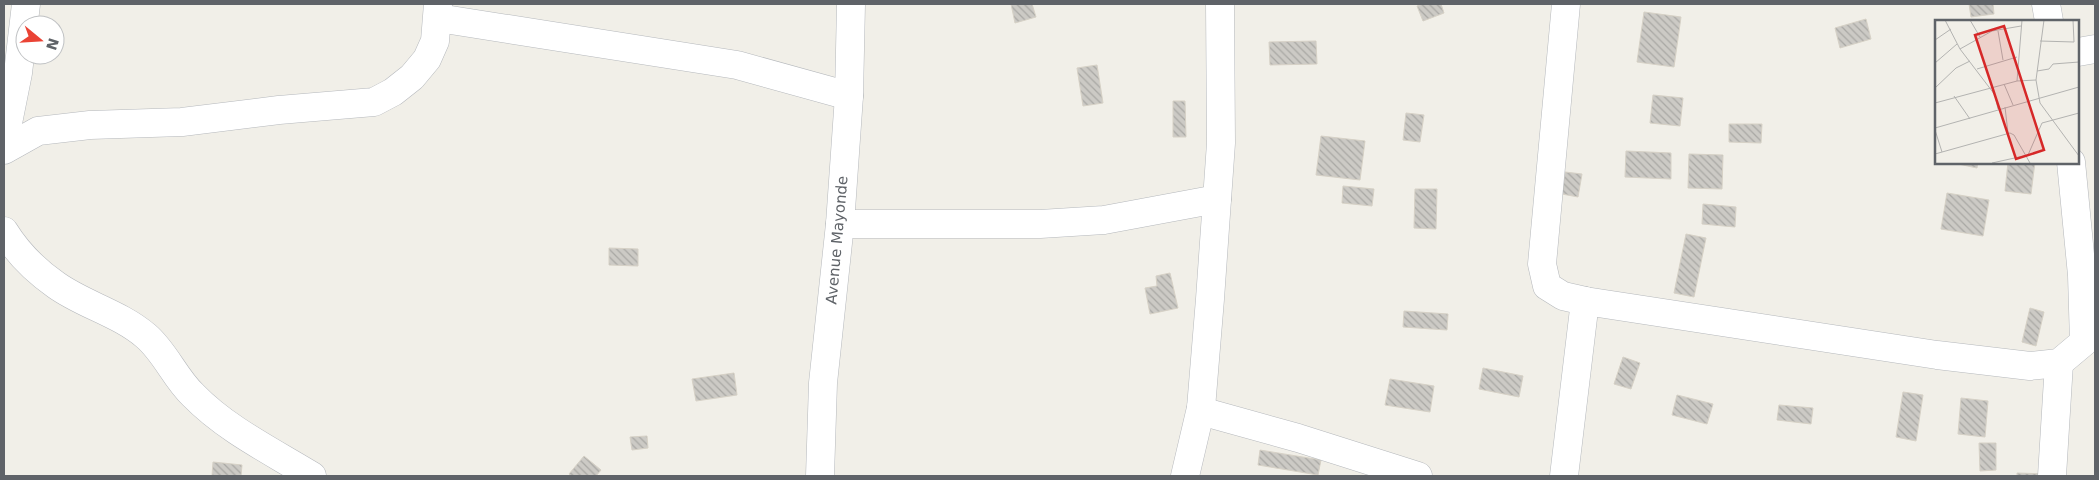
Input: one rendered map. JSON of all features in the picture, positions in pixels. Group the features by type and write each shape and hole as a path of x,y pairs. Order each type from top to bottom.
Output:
{"street":[{"path":"4,143 18,72 26,4"},
{"name":"Avenue Mayonde","path":"820,476 823,383 840,224 849,96 850,4"},
{"path":"1186,476 1201,408 1217,199 1221,143 1220,4"},
{"path":"1566,4 1542,264 1547,286 1563,296 1585,301 1937,355 2030,366 2059,364 2084,342 2088,276 2071,164"},
{"path":"2046,4 2049,20"},
{"path":"4,150 38,131 90,125 182,122 279,110 374,102 399,87 427,59 435,41 438,11 737,65 849,96"},
{"path":"2079,52 2095,49"},
{"path":"840,224 1040,224 1104,220 1217,199"},
{"path":"4,231 22,254 57,286 104,310 146,336 166,358 190,393 214,415 312,476"},
{"path":"1564,476 1585,301"},
{"path":"2052,476 2059,364"},
{"path":"1201,408 1208,413 1298,438 1418,476"}],"building":[{"path":"1011,4 1032,4 1036,17 1015,23"},
{"path":"1441,4 1444,13 1423,21 1417,6"},
{"path":"1969,4 1993,4 1994,14 1971,17"},
{"path":"1644,12 1681,17 1674,67 1637,62"},
{"path":"1866,19 1871,39 1840,48 1835,28"},
{"path":"1316,41 1317,64 1270,65 1269,42"},
{"path":"1097,65 1103,103 1083,106 1077,68"},
{"path":"1653,95 1683,98 1680,126 1650,123"},
{"path":"1173,101 1185,101 1186,137 1173,137"},
{"path":"1406,113 1424,115 1420,142 1403,140"},
{"path":"1729,124 1762,124 1761,143 1729,142"},
{"path":"1321,136 1365,141 1360,180 1316,175"},
{"path":"1626,151 1671,153 1671,179 1625,177"},
{"path":"1689,154 1723,155 1722,189 1688,188"},
{"path":"1958,164 1978,164 1977,168"},
{"path":"2008,164 2035,164 2031,194 2005,191"},
{"path":"1565,172 1582,174 1578,197 1562,194"},
{"path":"1343,186 1374,189 1372,206 1342,203"},
{"path":"1415,189 1437,189 1436,229 1414,228"},
{"path":"1947,193 1989,200 1983,236 1941,229"},
{"path":"1703,204 1736,207 1735,227 1702,224"},
{"path":"1686,234 1706,238 1694,297 1674,293"},
{"path":"609,248 638,249 638,266 609,265"},
{"path":"1170,273 1178,308 1150,314 1145,288 1157,286 1156,276"},
{"path":"2030,308 2044,312 2036,346 2022,342"},
{"path":"1404,311 1448,314 1447,330 1403,327"},
{"path":"1623,357 1640,363 1631,389 1614,384"},
{"path":"1483,368 1523,376 1519,397 1479,389"},
{"path":"734,373 737,395 696,401 692,379"},
{"path":"1390,379 1434,386 1430,412 1385,405"},
{"path":"1903,392 1923,395 1916,441 1896,437"},
{"path":"1677,395 1713,404 1707,424 1672,415"},
{"path":"1961,398 1988,401 1985,437 1958,434"},
{"path":"1779,405 1813,408 1811,424 1777,420"},
{"path":"647,436 648,448 632,450 630,437"},
{"path":"1979,443 1996,443 1996,470 1980,471"},
{"path":"1260,450 1321,460 1318,475 1258,465"},
{"path":"584,456 601,470 596,476 571,476 569,474"},
{"path":"213,462 242,465 241,476 212,476"},
{"path":"2017,473 2048,474 2048,476 2017,476"}]}
